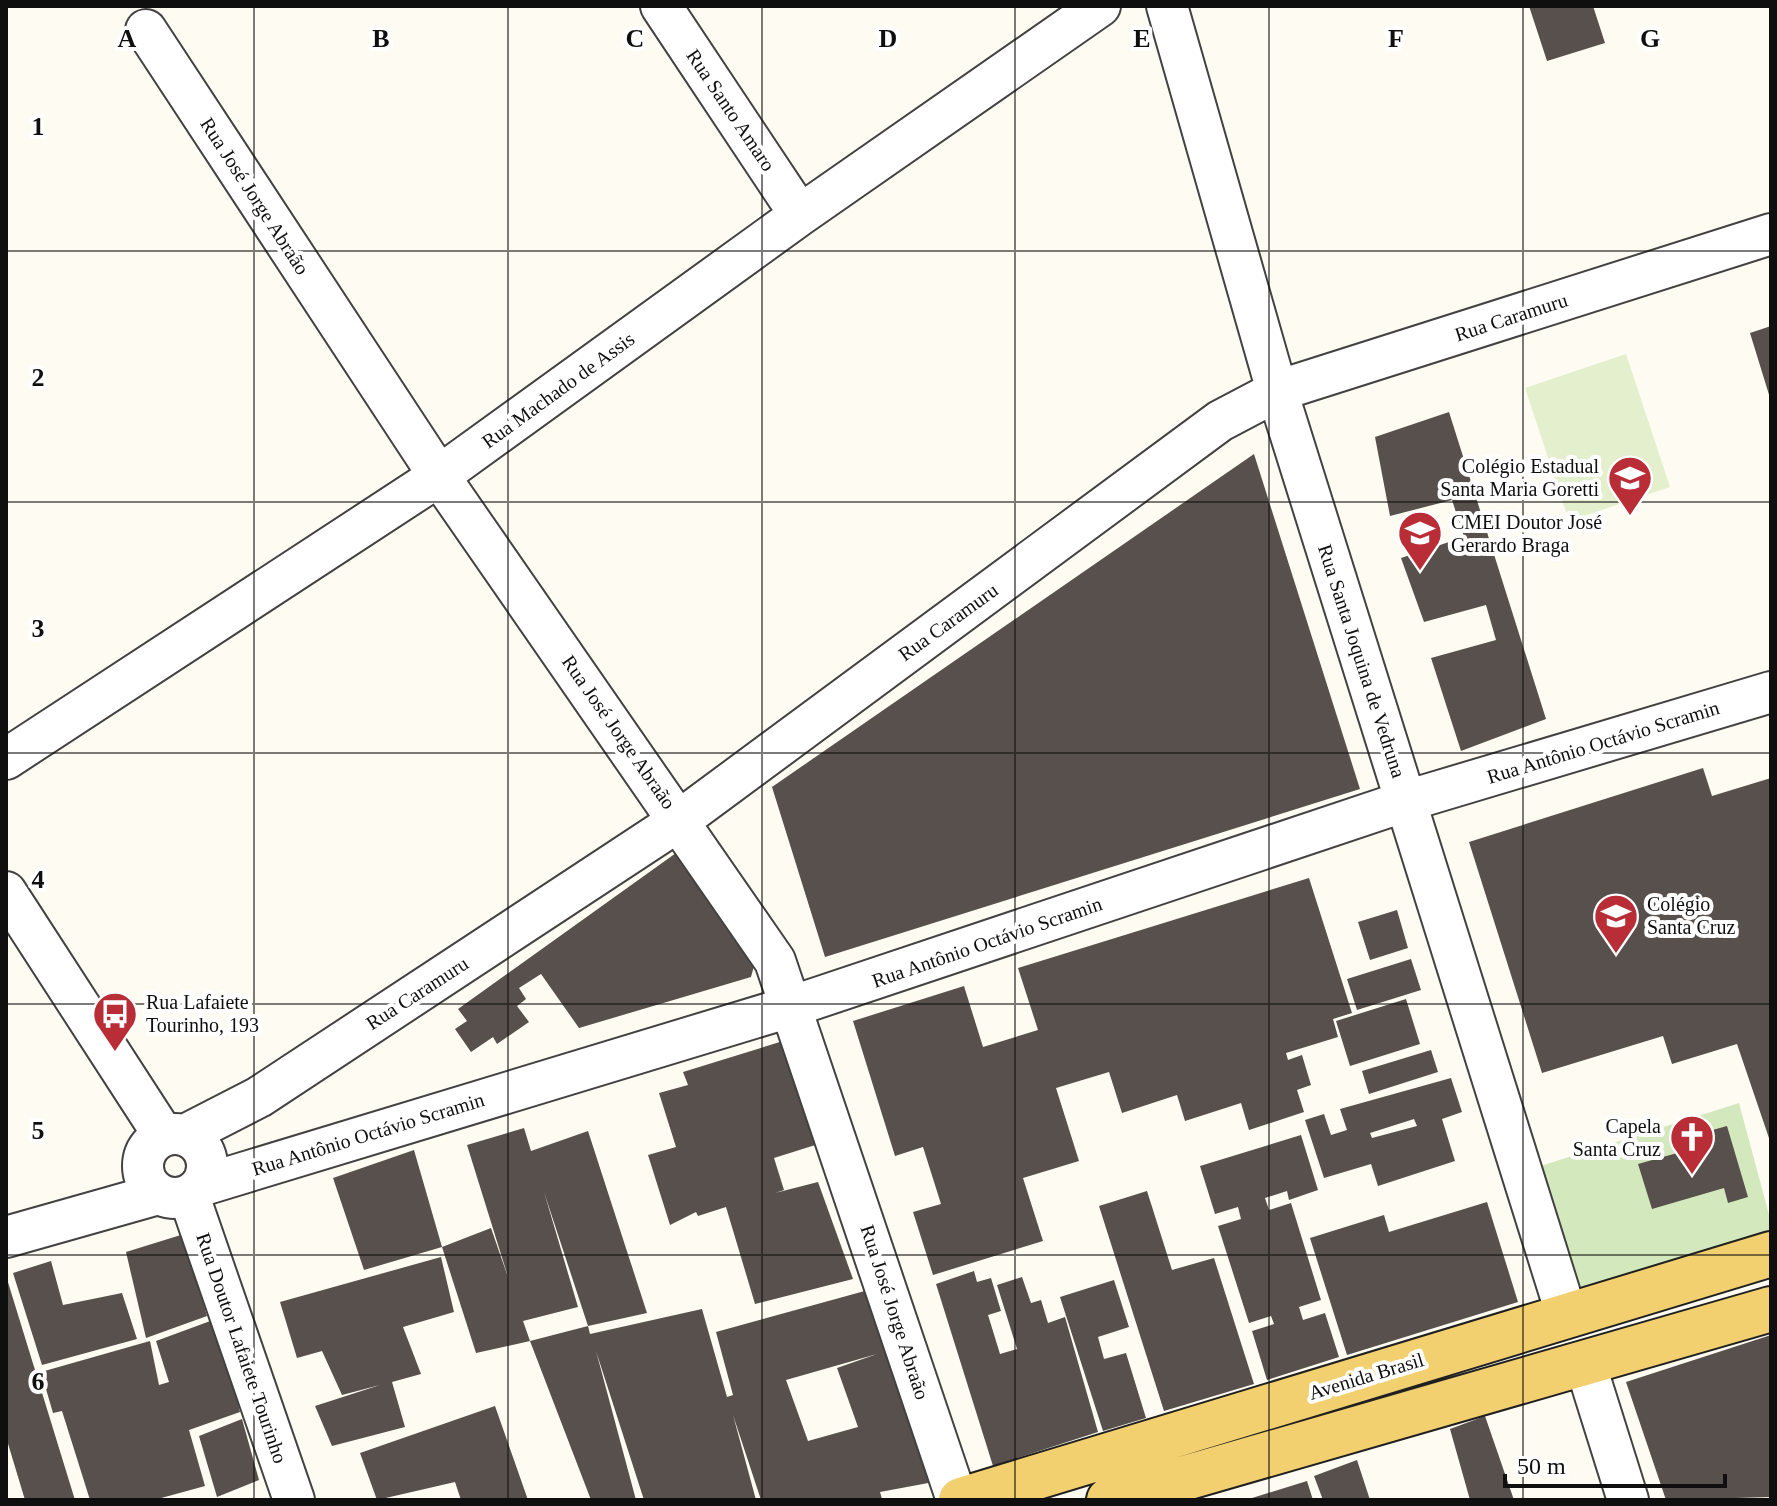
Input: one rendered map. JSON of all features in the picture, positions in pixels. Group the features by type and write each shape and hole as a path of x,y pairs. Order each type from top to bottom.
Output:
{"main road":[{"name":"Avenida Brasil","path":"959,1500 1566,1313 1771,1254"},
{"path":"1109,1500 1771,1309"}],"street":[{"name":"Rua Santo Amaro","path":"661,6 800,215"},
{"name":"Rua Machado de Assis","path":"6,759 439,476 800,215 1100,6"},
{"name":"Rua Santa Joquina de Vedruna","path":"1167,6 1277,391 1566,1313"},
{"name":"Rua José Jorge Abraão","path":"146,30 439,476 775,961 793,1006 959,1500"},
{"name":"Rua Caramuru","path":"164,1143 259,1097 680,820 1220,421 1277,391 1771,234"},
{"name":"Rua Antônio Octávio Scramin","path":"6,1237 182,1192 793,1006 1406,801 1771,692"},
{"path":"6,892 164,1143 201,1147 207,1169 182,1192"},
{"name":"Rua Antônio Octávio Scramin","path":"51,1225 164,1143"},
{"name":"Rua Doutor Lafaiete Tourinho","path":"164,1143 144,1179 182,1192 294,1500"},
{"path":"1585,1363 1628,1500"}],"green space":[{"path":"1626,354 1670,487 1569,521 1525,388"},
{"path":"1739,1103 1771,1222 1771,1245 1569,1303 1528,1170"}],"building":[{"path":"1529,6 1593,6 1605,43 1547,61"},
{"path":"1771,326 1771,398 1770,398 1750,333"},
{"path":"1449,412 1546,719 1461,751 1431,658 1496,640 1486,605 1424,622 1401,558 1464,537 1452,500 1390,516 1375,437"},
{"path":"1254,454 1360,789 825,957 772,787"},
{"path":"1703,768 1712,796 1771,778 1771,1144 1737,1044 1672,1064 1663,1036 1542,1073 1469,842"},
{"path":"676,853 754,966 751,977 579,1028 541,974 519,988 526,999 517,1006 529,1022 497,1044 493,1037 471,1052 455,1029 467,1021 458,1009"},
{"path":"1309,878 1352,1013 1333,1019 1338,1037 1286,1053 1288,1060 1302,1055 1311,1085 1297,1090 1304,1112 1249,1130 1241,1103 1185,1121 1177,1095 1122,1113 1109,1072 1056,1088 1079,1161 1023,1178 1043,1241 933,1275 913,1212 941,1204 923,1147 895,1156 853,1021 964,986 983,1047 1038,1030 1018,968"},
{"path":"1397,910 1408,948 1370,960 1358,922"},
{"path":"1411,959 1421,990 1357,1010 1347,979"},
{"path":"1406,999 1420,1044 1350,1066 1336,1021"},
{"path":"796,1037 828,1141 774,1158 784,1190 775,1193 818,1182 853,1279 755,1304 726,1207 698,1216 696,1212 670,1225 648,1155 676,1147 659,1093 688,1085 683,1072"},
{"path":"1431,1050 1438,1072 1369,1094 1362,1071"},
{"path":"1451,1078 1462,1112 1442,1119 1455,1161 1378,1186 1371,1164 1324,1178 1305,1120 1324,1114 1331,1135 1347,1130 1340,1109","holes":["1414,1119 1417,1126 1372,1138 1370,1133"]},
{"name":"Capela Santa Cruz","path":"1727,1126 1748,1197 1728,1203 1724,1188 1652,1209 1638,1164 1713,1143 1709,1131"},
{"path":"524,1128 531,1151 588,1131 647,1313 588,1326 544,1192 578,1307 523,1321 530,1341 476,1353 442,1247 491,1228 509,1280 467,1145"},
{"path":"1301,1135 1318,1190 1289,1200 1287,1191 1265,1198 1269,1210 1291,1203 1321,1300 1299,1307 1303,1320 1325,1313 1339,1357 1267,1380 1252,1331 1274,1324 1271,1316 1249,1323 1218,1226 1241,1219 1238,1207 1215,1214 1200,1166"},
{"path":"414,1150 442,1247 364,1270 333,1178"},
{"path":"1147,1191 1172,1270 1214,1258 1254,1384 1164,1411 1099,1206"},
{"path":"1487,1202 1518,1302 1347,1355 1310,1238 1384,1215 1389,1232"},
{"path":"184,1234 207,1316 146,1338 126,1252"},
{"path":"441,1257 454,1312 403,1327 421,1374 392,1382 405,1427 332,1446 315,1406 380,1385 342,1395 322,1351 297,1358 280,1302"},
{"path":"51,1261 63,1305 122,1293 137,1339 42,1365 13,1273"},
{"path":"974,1271 977,1282 991,1278 1001,1311 988,1315 1000,1354 1017,1349 997,1285 1022,1277 1031,1303 1041,1300 1048,1323 1065,1317 1098,1432 993,1466 936,1284"},
{"path":"6,1279 75,1500 25,1500 6,1437"},
{"path":"1114,1280 1129,1327 1098,1337 1104,1359 1126,1353 1146,1418 1103,1431 1060,1297"},
{"path":"872,1289 939,1481 880,1492 882,1499 877,1500 761,1500 733,1415 756,1500 644,1500 596,1351 636,1500 591,1500 530,1341 588,1326 590,1334 702,1309 727,1397 733,1395 716,1332","holes":["877,1354 837,1368 858,1427 808,1441 786,1380"]},
{"path":"213,1320 230,1366 240,1412 189,1430 205,1486 154,1500 90,1500 62,1411 53,1413 41,1372 150,1341 159,1385 169,1382 156,1341"},
{"path":"1771,1335 1771,1497 1666,1500 1626,1382"},
{"path":"495,1406 528,1500 461,1500 455,1482 377,1500 360,1453"},
{"path":"1485,1416 1514,1500 1470,1500 1450,1429"},
{"path":"242,1419 259,1480 217,1497 199,1436"},
{"path":"1357,1460 1370,1500 1323,1500 1314,1476"},
{"path":"1307,1481 1313,1500 1249,1500 1249,1499"}],"place":[{"name":"Colégio Estadual Santa Maria Goretti","path":"1630,517"},
{"name":"CMEI Doutor José Gerardo Braga","path":"1420,572"},
{"name":"Colégio Santa Cruz","path":"1616,955"},
{"name":"Rua Lafaiete Tourinho, 193","path":"115,1053"},
{"name":"Capela Santa Cruz","path":"1692,1176"}]}
